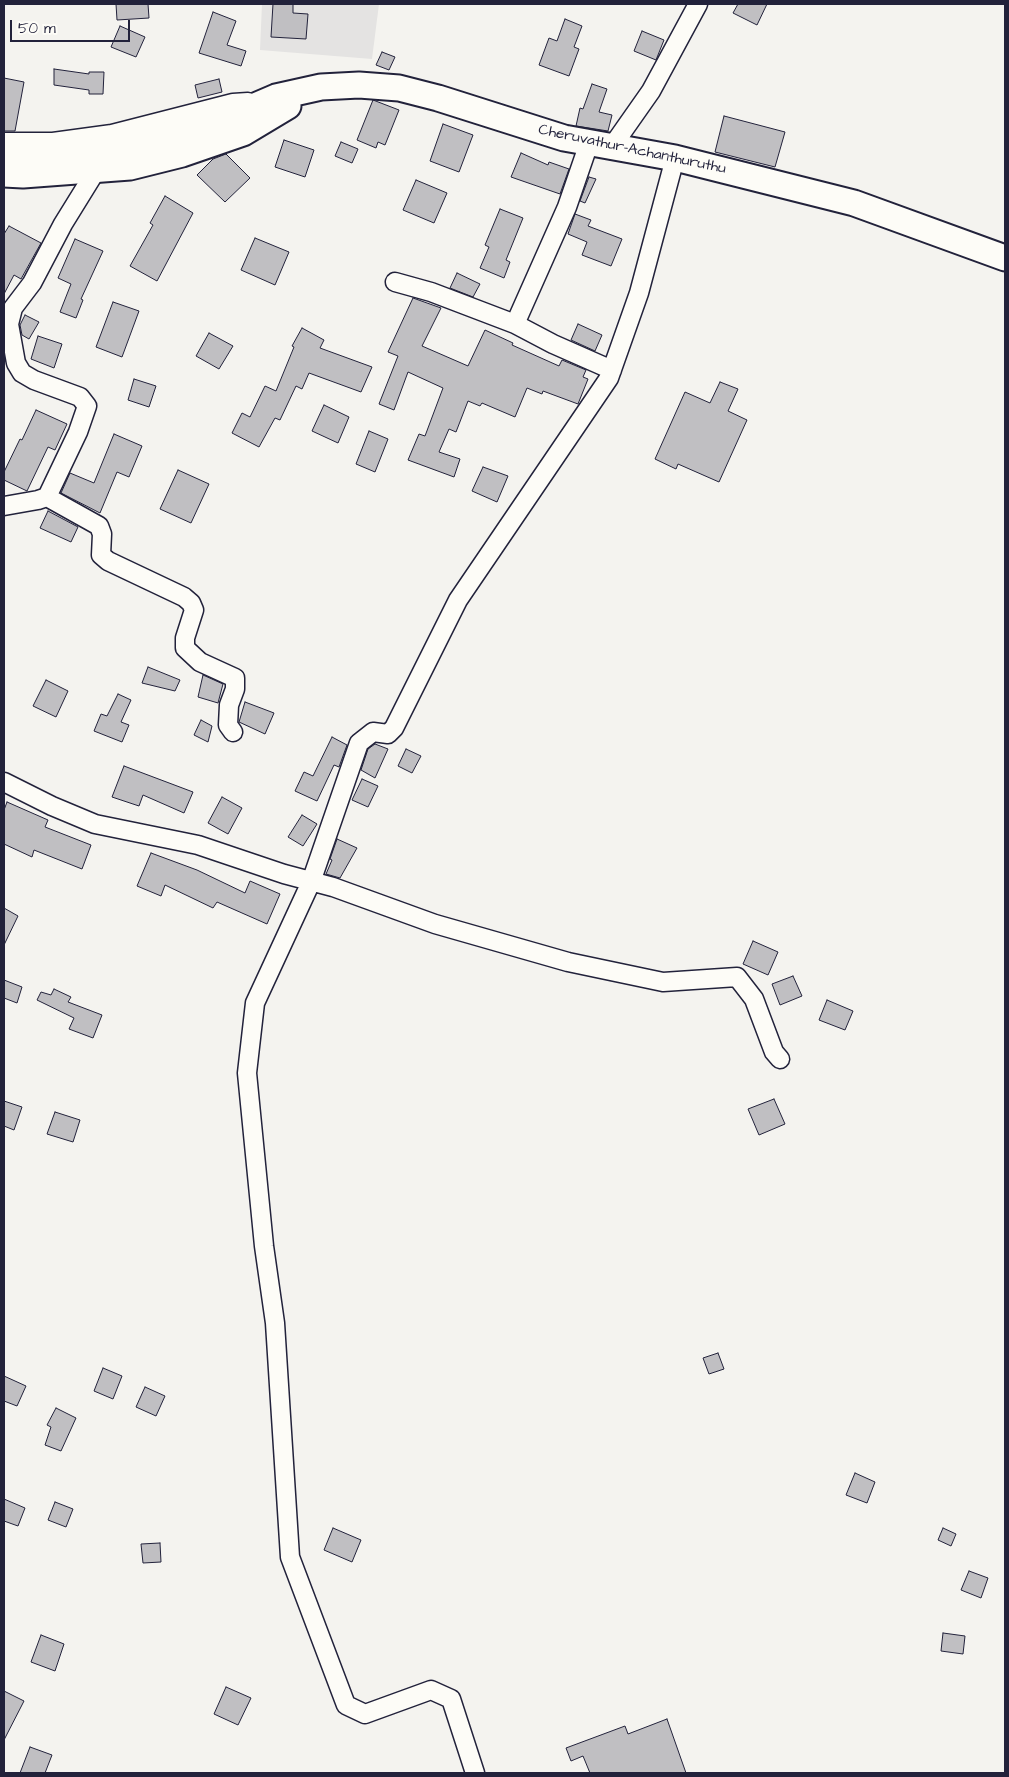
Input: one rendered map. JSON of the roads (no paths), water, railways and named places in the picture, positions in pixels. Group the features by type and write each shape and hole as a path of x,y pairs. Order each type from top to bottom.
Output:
{"main road":[{"name":"Cheruvathur-Achanthuruthu","path":"4,158 110,151 226,118 266,101 321,87 359,85 399,88 438,98 536,131 600,146 675,158 854,202 1005,258"},
{"path":"4,174 23,175 130,167 182,154 243,133 321,87"}],"street":[{"path":"515,324 567,207 600,146 651,91 698,4"},
{"path":"4,142 53,142 112,134 233,103 266,101"},
{"path":"475,1773 451,1699 431,1690 365,1714 346,1705 290,1557 275,1323 264,1246 247,1072 255,1003 311,882 359,742 373,732 388,734 394,728 458,600 609,378 639,293 675,158"},
{"path":"47,497 78,432 87,406 80,396 22,373 16,362 9,324 13,308 32,283 63,224 97,169"},
{"path":"395,282 431,292 515,324 553,344 612,370"},
{"path":"4,506 47,497 99,526 102,534 101,555 108,561 184,597 191,603 194,610 185,638 185,648 200,662 235,678 235,689 229,705 228,726 233,732"},
{"path":"4,782 52,806 95,824 198,845 311,882 333,887 434,924 568,962 663,982 737,977 754,1000 774,1052 780,1059"}]}
